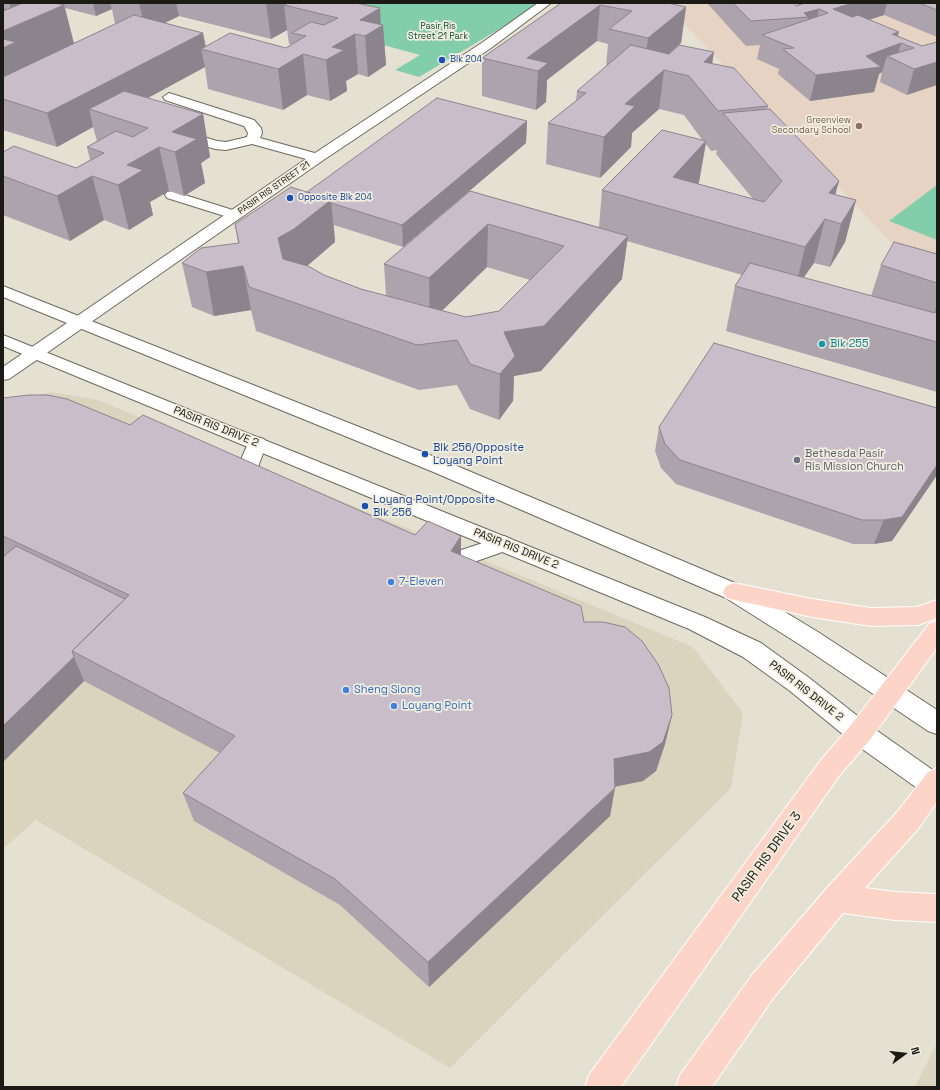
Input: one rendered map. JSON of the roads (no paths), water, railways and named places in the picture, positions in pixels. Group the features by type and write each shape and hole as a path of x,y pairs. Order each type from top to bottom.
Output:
{"main road":[{"path":"734,592 812,608 871,617 918,616 937,609"},
{"name":"PASIR RIS DRIVE 3","path":"601,1087 830,768 860,733 937,630"},
{"path":"692,1087 763,986 838,898 908,820 935,782"},
{"path":"838,898 895,906 937,908"}],"street":[{"name":"PASIR RIS STREET 21","path":"35,353 318,158 487,45 546,3"},
{"path":"3,291 438,466 734,592 810,639 937,724"},
{"name":"PASIR RIS DRIVE 2","path":"3,340 697,623 752,650 860,733 935,782"}],"lane":[{"path":"169,97 249,123 254,128 255,133 252,140"},
{"path":"166,130 215,145 236,144 252,140 318,158"},
{"path":"172,195 234,216"},
{"name":"PASIR RIS STREET 21","path":"3,375 35,353"},
{"path":"245,488 249,464 257,443"},
{"path":"451,562 504,544"}],"place":[{"name":"Blk 204","path":"442,60"},
{"name":"Greenview Secondary School","path":"859,126"},
{"name":"Opposite Blk 204","path":"290,198"},
{"name":"Blk 255","path":"822,344"},
{"name":"Blk 256/Opposite Loyang Point","path":"425,454"},
{"name":"Bethesda Pasir Ris Mission Church","path":"797,460"},
{"name":"Loyang Point/Opposite Blk 256","path":"365,506"},
{"name":"7-Eleven","path":"391,582"},
{"name":"Sheng Siong","path":"346,690"},
{"name":"Loyang Point","path":"394,706"}],"park label":[{"name":"Pasir Ris Street 21 Park","path":"438,32"}]}
